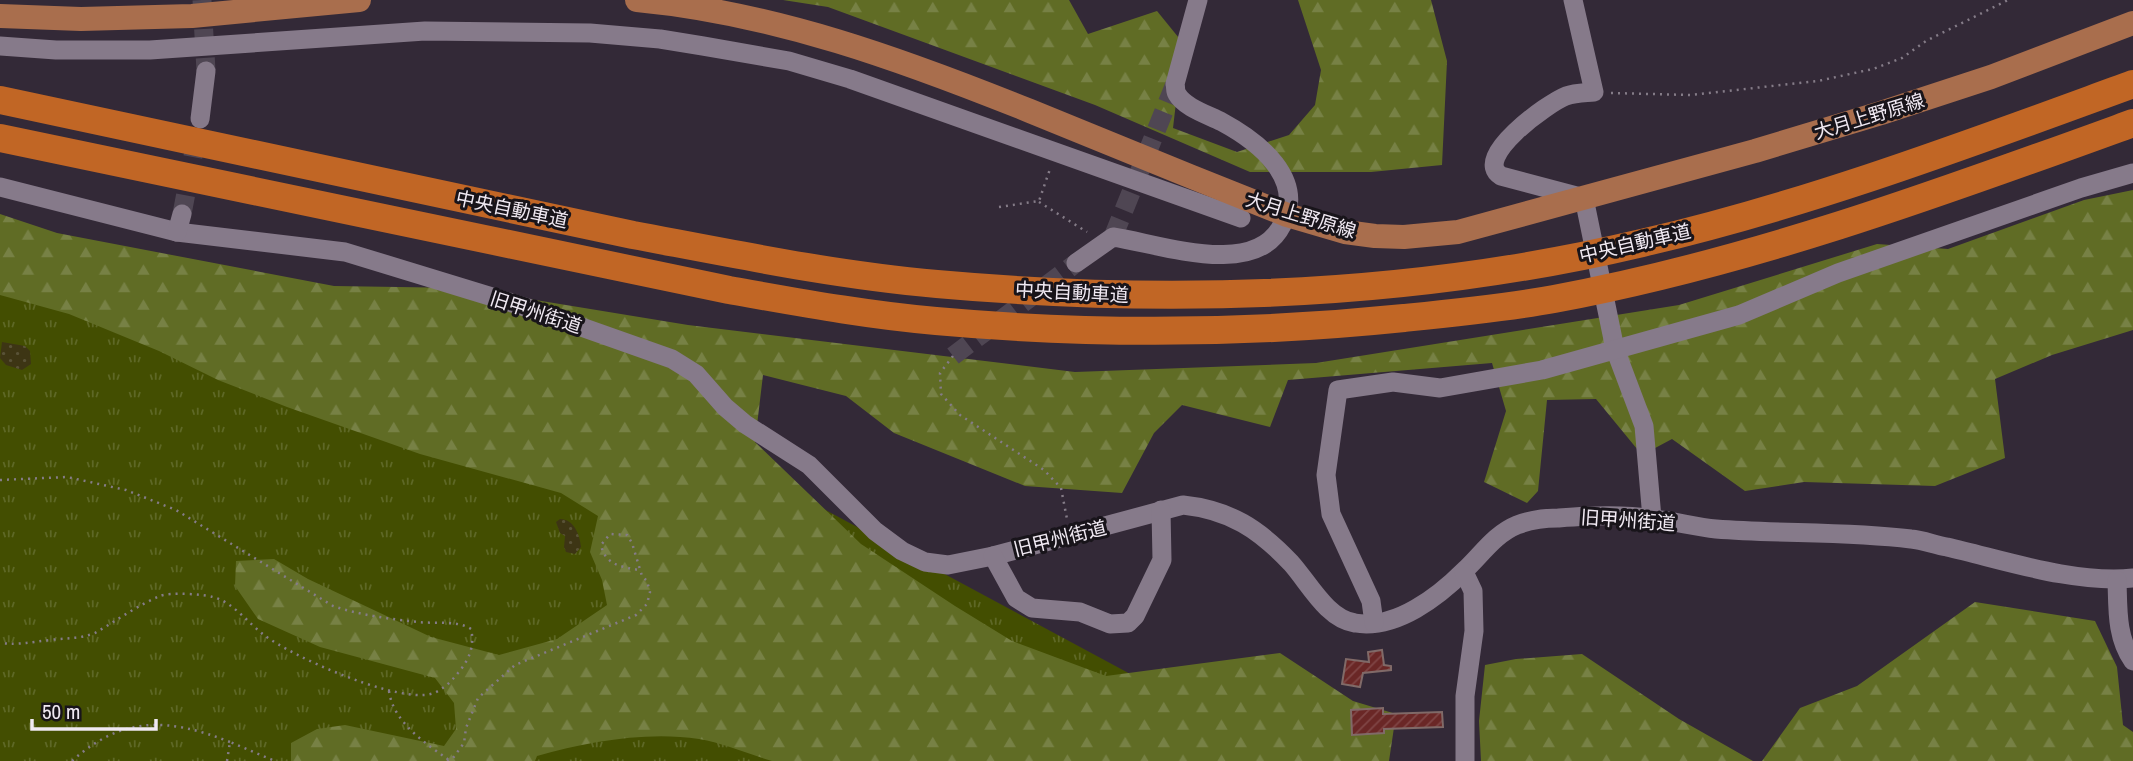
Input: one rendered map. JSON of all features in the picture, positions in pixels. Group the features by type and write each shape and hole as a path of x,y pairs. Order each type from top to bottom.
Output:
{"highway":[{"name":"中央自動車道","path":"0,100 633,235 796,264 935,284 1130,295 1254,293 1450,277 1639,244 1833,190 1936,156 2133,84"},
{"name":"中央自動車道","path":"0,138 622,269 816,305 933,321 1131,331 1345,324 1447,314 1553,299 1706,264 1845,225 2133,123"}],"main road":[{"path":"0,16 81,19 192,16 359,0"},
{"name":"大月上野原線","path":"637,0 760,20 880,53 1287,215 1345,232 1375,236 1458,232 1755,151 1991,77 2133,23"}],"street":[{"path":"1076,263 1113,237 1195,253 1231,256 1261,248 1271,242 1287,215 1287,187 1273,161 1248,138 1191,106 1177,95 1175,84 1198,0"},
{"path":"1573,0 1594,92 1565,96 1533,115 1506,142 1494,159 1493,167 1501,176 1584,198 1615,348 1644,426 1652,518"},
{"path":"0,46 56,50 150,50 425,31 537,31 660,39 789,61 900,96 1241,218"},
{"path":"200,119 206,71"},
{"path":"1374,623 1371,601 1331,514 1326,475 1338,390 1393,382 1440,388 1542,370 1739,315 1838,273 2081,188 2133,173"},
{"name":"旧甲州街道","path":"0,187 345,252 522,306 672,359 696,374 725,407 745,424 809,465 875,531 901,551 925,562 948,565 993,556 1183,505 1205,507 1234,517 1261,535 1290,562 1335,613 1358,624 1374,623 1408,613 1464,572 1495,539 1517,525 1545,518 1607,515 1652,518 1712,529 1912,539 2042,571 2125,579"},
{"path":"993,556 1016,598 1032,608 1080,612 1110,624 1128,623 1135,616 1162,560 1161,510"},
{"path":"1464,572 1473,591 1474,631 1465,696 1465,761"},
{"path":"2125,579 2119,625 2127,653 2133,661"}],"path":[{"path":"1594,92 1690,95 1818,80 1873,69 1902,58 1926,41 2008,0"},
{"path":"1039,201 1056,153"},
{"path":"999,207 1039,201 1104,244"},
{"path":"953,356 940,373 941,394 960,415 1044,470 1061,488 1067,512 1067,535"},
{"path":"0,480 68,477 126,490 176,510 332,606 354,613 464,625 471,629 474,641 467,663 450,682 425,696 370,687 292,652 266,637 230,606 214,597 162,594 95,634 25,645 0,643"},
{"path":"389,691 390,700 409,729 448,761 464,743 478,698 515,665 636,615 647,604 650,592 639,570 632,543 627,535 610,534 601,545 607,560 639,570"},
{"path":"72,761 89,746 126,727 143,725 200,730 275,761"},
{"path":"226,761 230,742"}],"green space":[{"path":"783,0 1069,0 1088,34 1157,11 1183,43 1173,128 1237,152 1289,135 1315,105 1321,70 1298,0 1431,0 1447,61 1442,165 1371,172 1250,172 1095,105 828,7"},
{"path":"2133,190 2133,330 2052,355 1995,379 2005,458 1935,486 1804,482 1745,491 1672,439 1642,455 1596,399 1547,400 1538,491 1527,503 1484,482 1506,411 1492,363 1288,380 1270,427 1182,405 1154,433 1122,493 1025,486 894,433 846,396 763,375 755,442 861,544 955,606 1012,641 1106,676 1280,653 1353,701 1396,714 1389,761 772,761 699,739 658,736 576,746 537,756 535,761 291,761 291,743 317,729 345,725 444,746 456,729 454,703 435,678 320,647 258,619 235,586 236,561 274,559 308,579 431,637 499,655 557,639 607,605 602,580 590,552 598,516 561,493 420,454 218,380 159,351 69,314 0,295 0,214 57,233 334,286 462,288 688,325 1075,372 1316,363 1679,305 1877,244 1948,249 2084,200"},
{"path":"0,246 530,351 1292,761 0,761"},
{"path":"1975,602 2095,621 2117,667 2123,725 2133,732 2133,761 1762,761 1800,708 1857,686"},
{"path":"1582,654 1679,719 1753,761 1481,761 1479,721 1485,665 1516,659"}],"sand":[{"path":"2,342 25,346 30,351 31,364 22,370 6,365 0,358"},
{"path":"560,519 573,525 578,533 581,547 575,554 566,552 565,536 560,533 556,522"}],"building":[{"path":"1382,650 1384,665 1391,666 1391,670 1363,673 1360,687 1342,684 1346,659 1369,662 1368,652"},
{"path":"1383,708 1383,714 1442,712 1443,727 1384,729 1384,733 1352,735 1351,710"}],"tunnel":[{"path":"202,0 206,71"},
{"path":"1113,237 1175,84"},
{"path":"182,214 198,130"},
{"path":"953,356 1076,263"}]}
